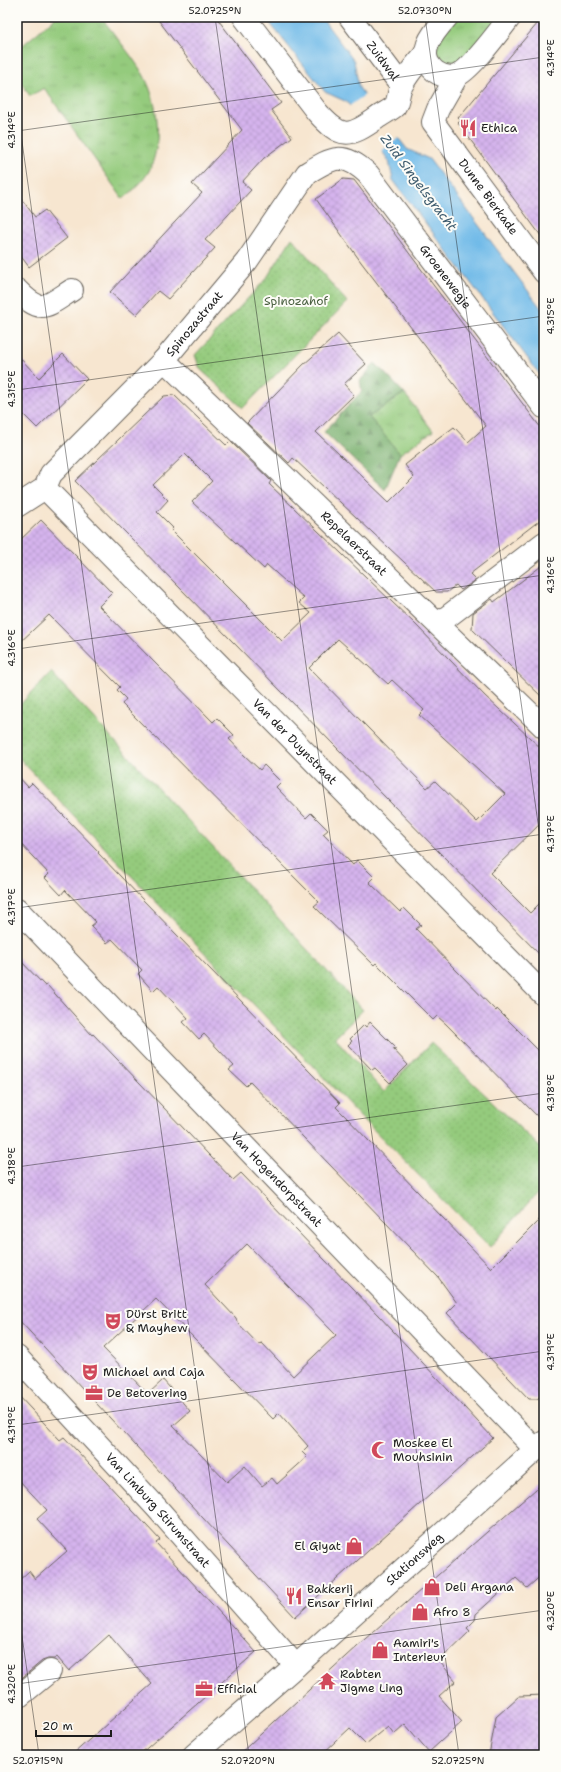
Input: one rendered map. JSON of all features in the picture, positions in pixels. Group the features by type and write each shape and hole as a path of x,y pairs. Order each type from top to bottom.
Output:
{"street":[{"path":"244,17 330,126 344,132 356,131 395,106 401,86 414,66 426,53"},
{"name":"Zuidwal","path":"350,17 401,86"},
{"path":"447,17 433,33 426,53 428,63 441,76 457,76 470,66 510,17"},
{"name":"Dunne Bierkade","path":"457,76 438,108 433,122 544,272"},
{"path":"344,159 356,131"},
{"name":"Spinozastraat","path":"45,488 51,474 164,360 247,261 307,173 321,164 344,159"},
{"name":"Groenewegje","path":"344,159 357,164 368,174 544,407"},
{"path":"17,290 28,301 38,306 48,305 72,290"},
{"name":"Repelaerstraat","path":"164,360 544,727"},
{"path":"17,506 45,488"},
{"name":"Van der Duynstraat","path":"45,488 544,995"},
{"path":"438,624 544,543"},
{"name":"Van Hogendorpstraat","path":"17,909 540,1446"},
{"name":"Van Limburg Stirumstraat","path":"17,1358 156,1507 296,1666"},
{"name":"Stationsweg","path":"194,1755 296,1666 540,1446"},
{"path":"17,1698 50,1671"}],"green space":[{"path":"56,17 101,17 143,74 152,94 157,117 156,151 151,167 145,177 137,187 123,199 44,88 30,96 17,76 17,50"},
{"path":"447,17 510,17 449,77 428,44"},
{"name":"Spinozahof","path":"292,238 347,302 243,408 200,369 195,355 266,279"},
{"path":"375,363 404,393 369,417 400,454 385,490 324,432 362,391 360,381"},
{"path":"404,393 433,431 400,454 369,417"},
{"path":"51,672 363,1010 335,1038 384,1092 431,1043 544,1151 544,1186 490,1247 364,1120 17,756 17,708"}],"water":[{"name":"Zuid Singelsgracht","path":"265,17 321,17 354,61 359,88 407,149 429,159 544,312 544,380 393,180 389,161 347,102 325,92"}],"pier":[{"path":"366,94 400,137 380,152 348,107"}],"building":[{"path":"156,17 216,17 281,103 271,110 292,137 264,158 242,182 251,190 205,240 215,248 168,299 158,291 136,315 110,292 202,193 192,184 242,130"},
{"path":"543,17 544,240 458,123 461,120 458,118"},
{"path":"343,179 354,180 544,432 544,517 470,574 476,580 461,590 456,585 447,592 436,592 293,458 289,463 247,423 303,365 338,334 366,364 344,384 354,395 316,432 389,502 414,477 405,465 430,445 454,427 468,442 486,426 361,262 316,199"},
{"path":"17,193 35,217 45,210 67,238 29,267 17,251"},
{"path":"63,354 87,379 37,428 17,408 17,355 39,378"},
{"path":"174,395 226,445 230,441 271,481 269,484 415,624 485,696 544,751 544,820 490,873 530,913 544,899 544,959 75,481 164,396","holes":["185,454 212,481 192,502 264,569 267,565 304,598 299,603 311,613 282,641 171,530 173,528 157,512 168,500 153,485","338,639 388,684 392,680 424,710 419,715 505,794 477,822 435,781 427,788 309,668"]},
{"path":"41,520 112,593 99,606 213,722 217,718 234,735 229,739 244,755 260,770 264,765 281,782 276,787 306,818 311,813 328,830 323,834 353,865 357,860 374,877 369,882 400,912 404,908 421,925 416,929 496,1011 497,1009 544,1056 544,1123 446,1024 437,1016 433,1020 376,963 374,965 314,906 319,902 122,704 126,699 117,690 120,687 49,615 17,645 17,543"},
{"path":"544,564 544,699 472,629 473,613 492,599 494,602"},
{"path":"17,775 28,787 32,783 99,852 98,853 144,901 340,1103 336,1107 491,1268 544,1215 544,1394 537,1399 529,1399 447,1313 457,1303 438,1277 250,1082 246,1086 229,1070 234,1066 204,1034 199,1039 183,1022 188,1018 158,986 153,991 138,974 142,970 112,939 107,943 91,926 96,922 65,890 61,895 45,878 49,874 17,840"},
{"path":"17,957 45,986 47,985 92,1035 93,1034 233,1180 241,1173 379,1316 493,1438 295,1617 17,1318","holes":["247,1244 336,1335 293,1376 262,1343 258,1344 205,1285","156,1299 273,1419 279,1413 308,1446 302,1452 307,1457 277,1484 272,1478 262,1486 245,1466 227,1482 173,1426 190,1411 163,1380 148,1394 103,1348"]},
{"path":"370,1022 396,1048 393,1049 408,1065 390,1083 375,1068 372,1070 348,1045 352,1041 350,1039 364,1025 366,1027"},
{"path":"17,1394 60,1440 64,1437 160,1540 156,1543 256,1652 139,1755 72,1755 152,1684 109,1635 69,1671 57,1657 42,1661 17,1682 17,1582 29,1571 35,1579 67,1551 37,1519 47,1510 17,1478"},
{"path":"544,1482 544,1573 527,1588 516,1578 476,1614 475,1620 467,1628 470,1631 439,1661 456,1681 439,1696 462,1722 429,1752 405,1724 394,1734 388,1726 366,1744 350,1728 321,1755 238,1755 357,1646"},
{"path":"544,1695 544,1754 489,1755 496,1717 519,1696"}],"place":[{"name":"Ethica","path":"468,128"},
{"name":"Dürst Britt & Mayhew","path":"113,1321"},
{"name":"Michael and Caja","path":"90,1372"},
{"name":"De Betovering","path":"94,1393"},
{"name":"Moskee El Mouhsinin","path":"380,1450"},
{"name":"El Giyat","path":"354,1546"},
{"name":"Deli Argana","path":"432,1587"},
{"name":"Bakkerij Ensar Firini","path":"294,1596"},
{"name":"Afro 8","path":"420,1612"},
{"name":"Aamiri's Interieur","path":"380,1650"},
{"name":"Rabten Jigme Ling","path":"327,1681"},
{"name":"Efficial","path":"204,1689"}]}
